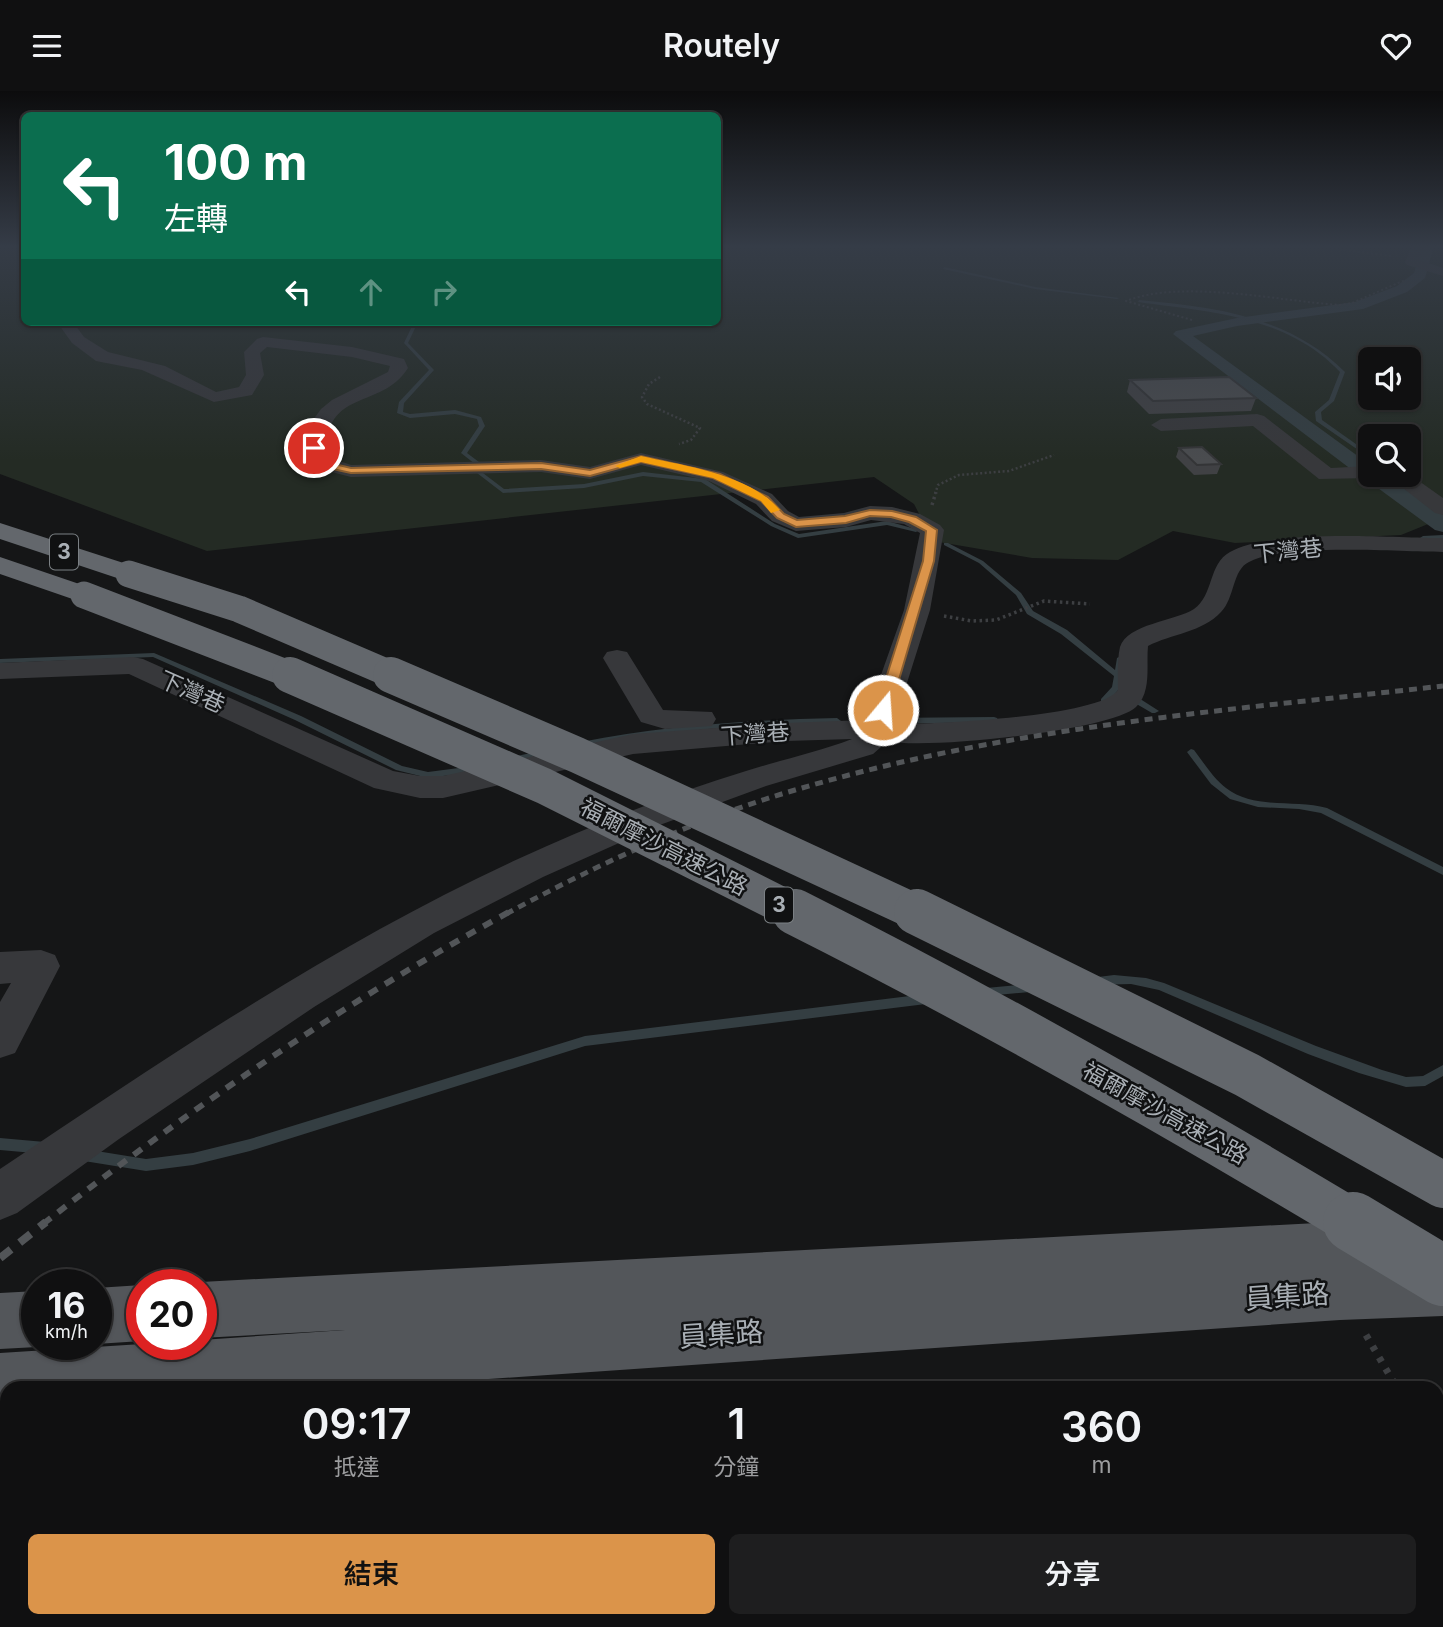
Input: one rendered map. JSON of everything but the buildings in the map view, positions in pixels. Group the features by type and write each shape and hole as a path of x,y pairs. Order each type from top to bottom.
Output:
{"highway":[{"name":"福爾摩沙高速公路","path":"0,531 239,609 577,755 892,900 1247,1075 1443,1185"},
{"name":"福爾摩沙高速公路","path":"0,565 270,666 544,786 877,954 1213,1138 1443,1276"}],"main road":[{"name":"員集路","path":"217,1309 1443,1243"},
{"name":"員集路","path":"29,1381 1340,1292 1443,1288"},
{"path":"0,1321 21,1320"}],"street":[{"path":"12,1188 300,995 421,923 531,868 645,818 755,779 862,747 873,740 916,610 929,561 932,530 912,519 892,514 870,513 836,521 796,523 780,516 764,499 716,476 641,459 590,473 541,466 351,471 323,464 315,458 314,448 323,417 342,402 394,376 399,368 398,363 352,352 263,342 252,352 254,375 246,391 229,397 211,397 170,374 153,370 132,360 102,357 78,340 68,326"},
{"path":"1161,425 1257,420 1326,475 1358,473"},
{"path":"1413,487 1443,508"},
{"name":"下灣巷","path":"0,671 133,665 385,780 420,787 468,783 633,744 880,720 897,734 925,734 1070,720 1112,709 1128,695 1134,646 1138,640 1210,609 1219,600 1226,570 1238,558 1270,548 1443,545"},
{"path":"617,658 649,711 658,719 880,720"},
{"path":"0,968 41,966 0,1040"}],"path":[{"path":"1184,318 1192,320"},
{"path":"641,459 647,450 691,440 700,428 647,404 642,397 649,384 660,377"},
{"path":"932,530 931,505 938,485 959,475 1018,469 1054,455"},
{"path":"916,610 959,619 985,621 1009,617 1032,605 1053,601 1090,604"},
{"path":"1340,1292 1393,1381"}],"shaded area":[{"path":"0,318 21,318 21,326 721,326 721,318 1443,318 1443,518 1401,535 1235,543 1173,531 1118,560 1032,558 933,541 914,504 874,477 207,551 0,474"}],"waterway":[{"path":"1247,318 1299,338 1322,353 1343,372 1331,401 1318,412 1319,421 1358,448"},
{"path":"1270,318 1181,334 1358,465"},
{"path":"414,326 406,343 432,370 401,403 400,413 410,416 455,412 479,418 482,426 464,453 477,463"},
{"path":"479,472 503,491 584,486 643,474 703,480 773,525 798,536 887,523 916,530"},
{"path":"1389,487 1443,525"},
{"path":"1423,538 1443,537"},
{"path":"946,544 981,562 1019,594 1030,612 1064,632 1117,675"},
{"path":"0,661 154,655 298,718 399,768 428,775 474,769"},
{"path":"1104,701 1116,688 1121,658"},
{"path":"1131,697 1155,711"},
{"path":"883,721 994,720"},
{"path":"581,745 644,733 708,726 837,721"},
{"path":"1191,752 1214,782 1234,797 1258,804 1324,810 1443,871"},
{"path":"512,760 545,753"},
{"path":"1094,981 1131,980 1160,986 1312,1050 1406,1082 1425,1081 1443,1070"},
{"path":"986,992 1030,988"},
{"path":"84,1155 146,1165 193,1159 250,1145 585,1041 926,999"},
{"path":"0,1144 45,1148"}],"railway":[{"path":"506,914 614,859 688,827 802,788 880,767 1040,735 1120,723 1443,686"},
{"path":"43,1224 155,1139 270,1058 388,982 509,912"},
{"path":"0,1258 46,1222"}],"slow traffic":[{"path":"620,466 641,459 716,476 764,499 775,510"}],"route":[{"path":"314,448 315,458 323,464 351,471 541,466 590,473 641,459 716,476 764,499 780,516 796,523 846,520 870,513 892,514 912,519 932,530 929,561 883,710"}]}
